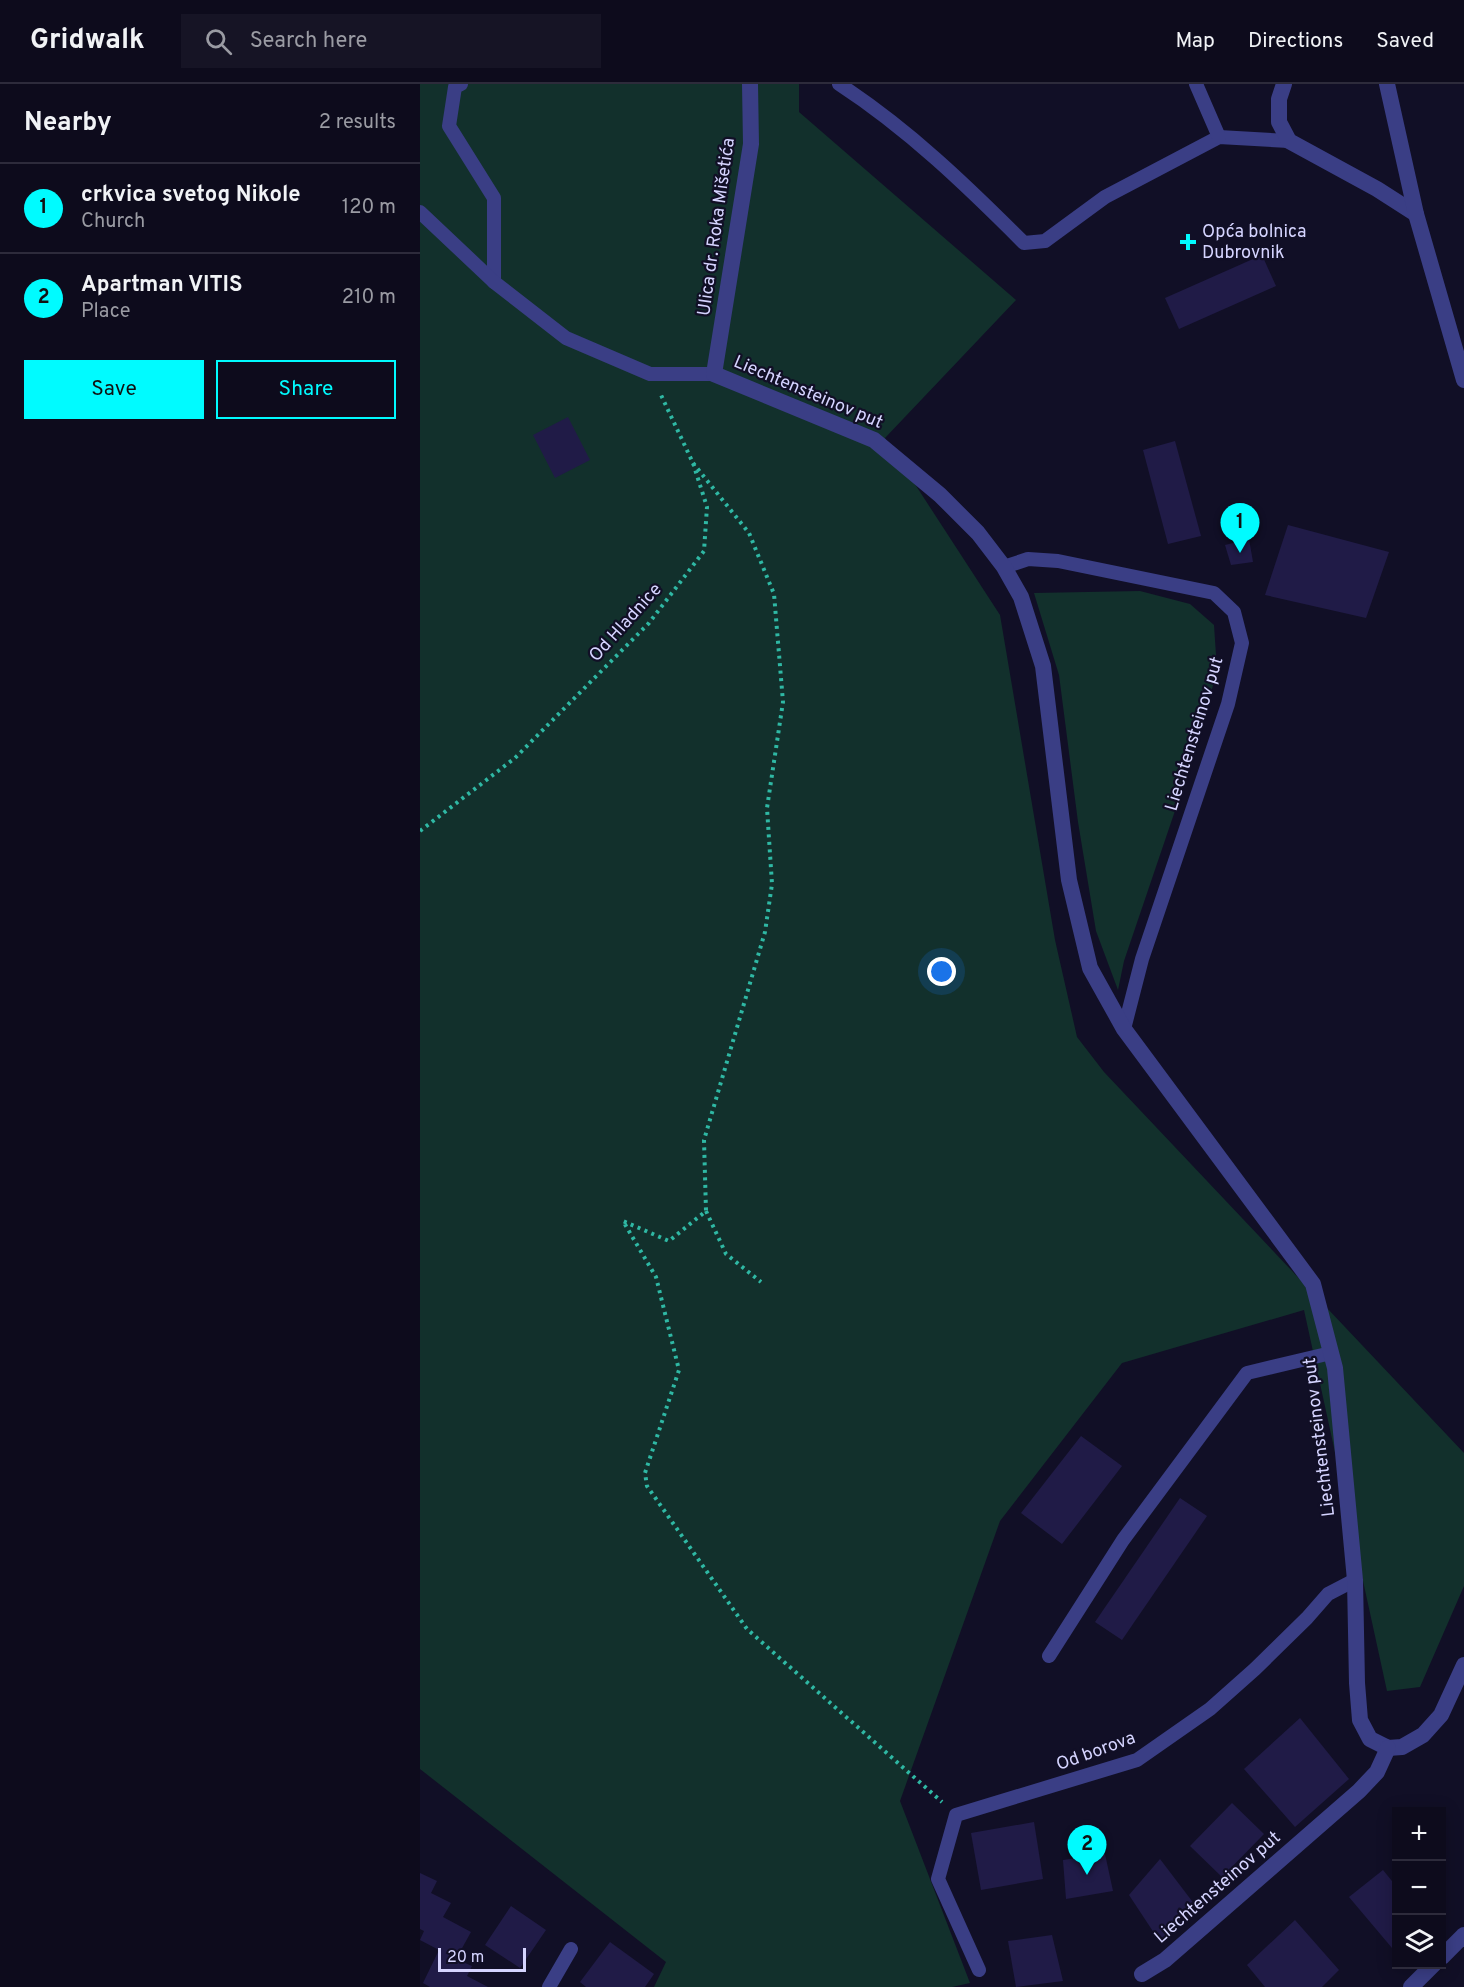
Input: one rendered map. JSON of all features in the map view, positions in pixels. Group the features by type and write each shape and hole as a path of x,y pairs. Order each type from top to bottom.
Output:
{"street":[{"name":"Ulica dr. Roka Mišetića","path":"714,374 751,144 750,84"},
{"path":"1284,84 1279,99 1279,122 1289,141 1377,189 1416,214"},
{"path":"1387,84 1416,214 1464,380"},
{"name":"Liechtensteinov put","path":"714,374 874,440 940,495 978,533 1005,567 1021,597 1043,666 1069,880 1090,968 1124,1029 1313,1284 1335,1368 1355,1580 1360,1720 1370,1739 1388,1748 1377,1772 1359,1791 1166,1960 1142,1974"},
{"path":"1388,1748 1402,1747 1423,1735 1441,1715 1464,1665"},
{"path":"1446,1953 1464,1935"},
{"path":"1412,1987 1430,1969"}],"lane":[{"path":"460,84 455,87 449,126 494,198 494,282"},
{"path":"839,84 917,141 1024,243 1044,241 1105,197 1219,137 1289,141"},
{"path":"1196,84 1219,137"},
{"name":"Liechtensteinov put","path":"420,212 494,282 566,338 650,374 714,374"},
{"name":"Liechtensteinov put","path":"1005,567 1028,559 1070,563 1214,593 1234,612 1242,643 1228,704 1142,959 1124,1029"},
{"path":"1049,1656 1123,1540 1246,1373 1331,1353"},
{"name":"Od borova","path":"956,1815 1137,1760 1210,1708 1256,1669 1328,1594 1355,1580"},
{"path":"956,1815 938,1879 979,1970"},
{"path":"549,1987 571,1949"}],"path":[{"name":"Od Hladnice","path":"420,831 515,758 649,623 704,551 707,507 693,463 650,374"},
{"path":"693,463 749,533 774,594 783,702 767,808 772,884 765,932 704,1140 706,1211 726,1254 761,1282"},
{"path":"706,1211 669,1241 623,1221 656,1277 679,1370 645,1473 647,1486 747,1629 956,1815"}],"green space":[{"path":"420,84 799,84 799,112 1016,300 885,438 1000,615 1055,940 1077,1037 1104,1072 1464,1453 1464,1586 1420,1687 1387,1691 1304,1310 1122,1363 1000,1521 900,1801 970,1983 952,1987 654,1987 666,1962 420,1769"},
{"path":"1140,591 1190,604 1214,625 1217,670 1197,746 1124,961 1118,990 1096,931 1078,822 1059,675 1034,593"}],"building":[{"path":"1262,255 1276,286 1179,329 1165,298"},
{"path":"568,417 590,460 555,478 533,435"},
{"path":"1175,441 1201,536 1168,544 1143,450"},
{"path":"1288,525 1389,552 1366,618 1265,595"},
{"path":"1249,539 1253,562 1231,565 1225,545"},
{"path":"1081,1436 1122,1466 1062,1544 1021,1513"},
{"path":"1180,1498 1207,1516 1122,1640 1095,1622"},
{"path":"1300,1718 1349,1779 1295,1827 1244,1769"},
{"path":"1232,1803 1264,1834 1222,1877 1190,1846"},
{"path":"1034,1822 1043,1879 981,1890 971,1833"},
{"path":"1105,1854 1113,1891 1066,1899 1063,1860"},
{"path":"1160,1859 1195,1905 1160,1942 1129,1895"},
{"path":"1383,1870 1392,1881 1392,1948 1349,1897"},
{"path":"420,1873 437,1881 431,1893 451,1903 443,1917 471,1932 456,1959 472,1966 467,1976 488,1987 430,1987 423,1983 439,1950 420,1940 424,1931 420,1929"},
{"path":"511,1906 546,1930 520,1968 485,1945"},
{"path":"1295,1920 1339,1970 1322,1987 1265,1987 1247,1965"},
{"path":"1052,1935 1063,1981 1016,1987 1008,1941"},
{"path":"610,1942 654,1974 645,1987 586,1987 580,1982"}],"place":[{"name":"Opća bolnica Dubrovnik","path":"1188,242"},
{"name":"crkvica svetog Nikole","path":"1240,553"},
{"name":"Apartman VITIS","path":"1087,1875"}]}
